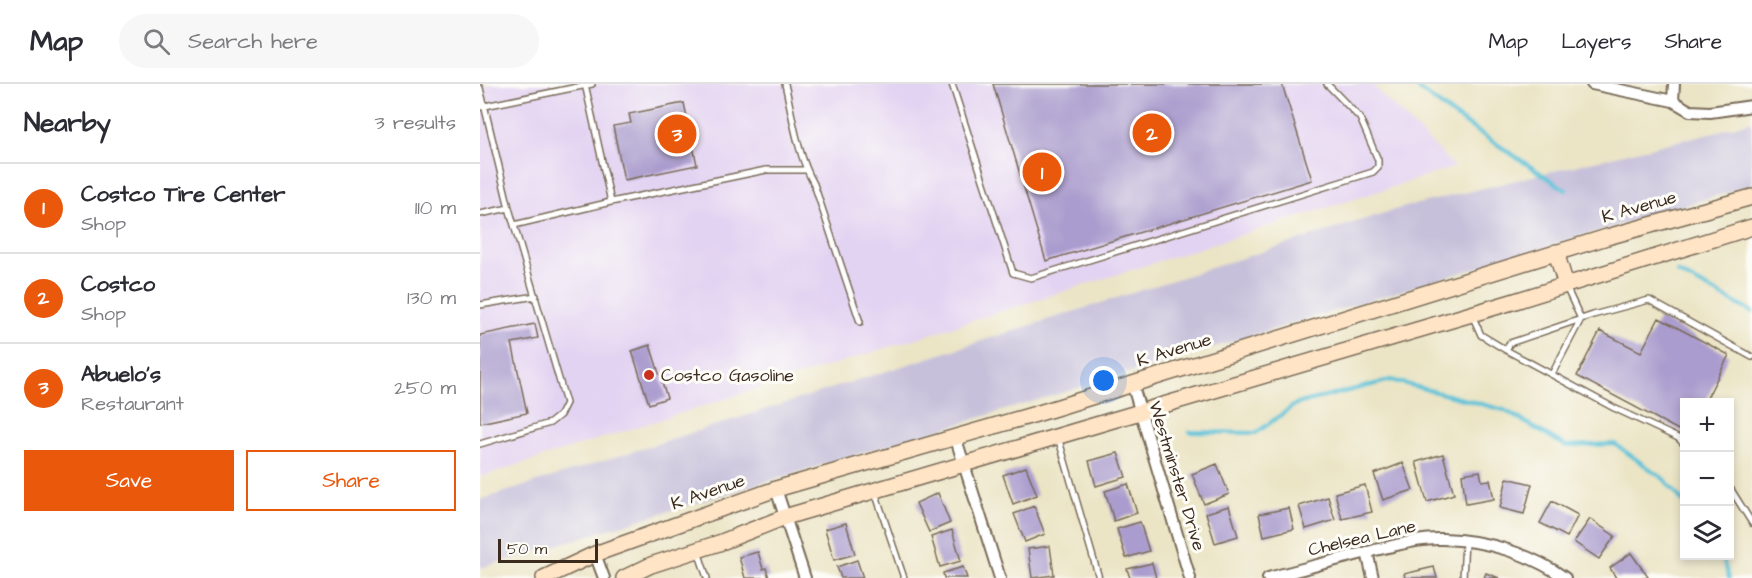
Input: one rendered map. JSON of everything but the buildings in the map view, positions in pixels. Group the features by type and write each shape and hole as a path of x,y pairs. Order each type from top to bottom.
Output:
{"main road":[{"name":"K Avenue","path":"544,578 595,554 776,489 1036,414 1556,252 1752,197"},
{"path":"624,578 651,565 785,517 1566,285 1752,227"},
{"path":"1556,252 1566,285"}],"street":[{"path":"1592,84 1673,102 1690,111 1710,112 1752,106"},
{"path":"1673,102 1674,84"},
{"name":"Westminster Drive","path":"1132,383 1190,578"},
{"path":"955,436 1000,578"},
{"path":"776,489 805,578"},
{"name":"Chelsea Lane","path":"1268,578 1417,540 1444,539 1483,544 1522,554 1551,568 1565,578"},
{"path":"1367,552 1373,578"},
{"path":"595,554 604,578"}],"lane":[{"path":"482,106 587,84 610,202"},
{"path":"786,84 799,149 806,170 814,184 860,322"},
{"path":"951,84 1013,273 1031,278 1373,172 1378,167 1378,160 1360,118 1327,84"},
{"path":"480,88 482,106 509,208 566,403 560,415 550,423 480,444"},
{"path":"514,225 610,202 766,170 806,170"},
{"path":"480,214 509,208"},
{"path":"1566,285 1581,319"},
{"path":"480,305 536,296"},
{"path":"1506,350 1510,343 1581,319 1649,300 1752,357"},
{"path":"1471,313 1481,335 1614,408 1680,440"},
{"path":"1552,374 1581,319"},
{"path":"1057,436 1099,578"},
{"path":"874,490 904,578"},
{"path":"1734,494 1752,523"},
{"path":"1463,578 1465,542"},
{"path":"697,550 706,578"}],"shaded area":[{"path":"494,84 1371,84 1455,167 480,477 480,87"},
{"path":"1752,121 1752,185 480,568 480,500 1397,209"}],"waterway":[{"path":"1412,84 1456,117 1566,190"},
{"path":"1677,272 1752,312"},
{"path":"1190,432 1256,433 1296,404 1391,380 1504,410 1566,446 1615,444 1665,480 1680,498"},
{"path":"1723,560 1729,578"}],"place":[{"name":"Costco","path":"1152,133"},
{"name":"Abuelo's","path":"677,134"},
{"name":"Costco Tire Center","path":"1042,172"},
{"name":"Costco Gasoline","path":"649,375"}]}
